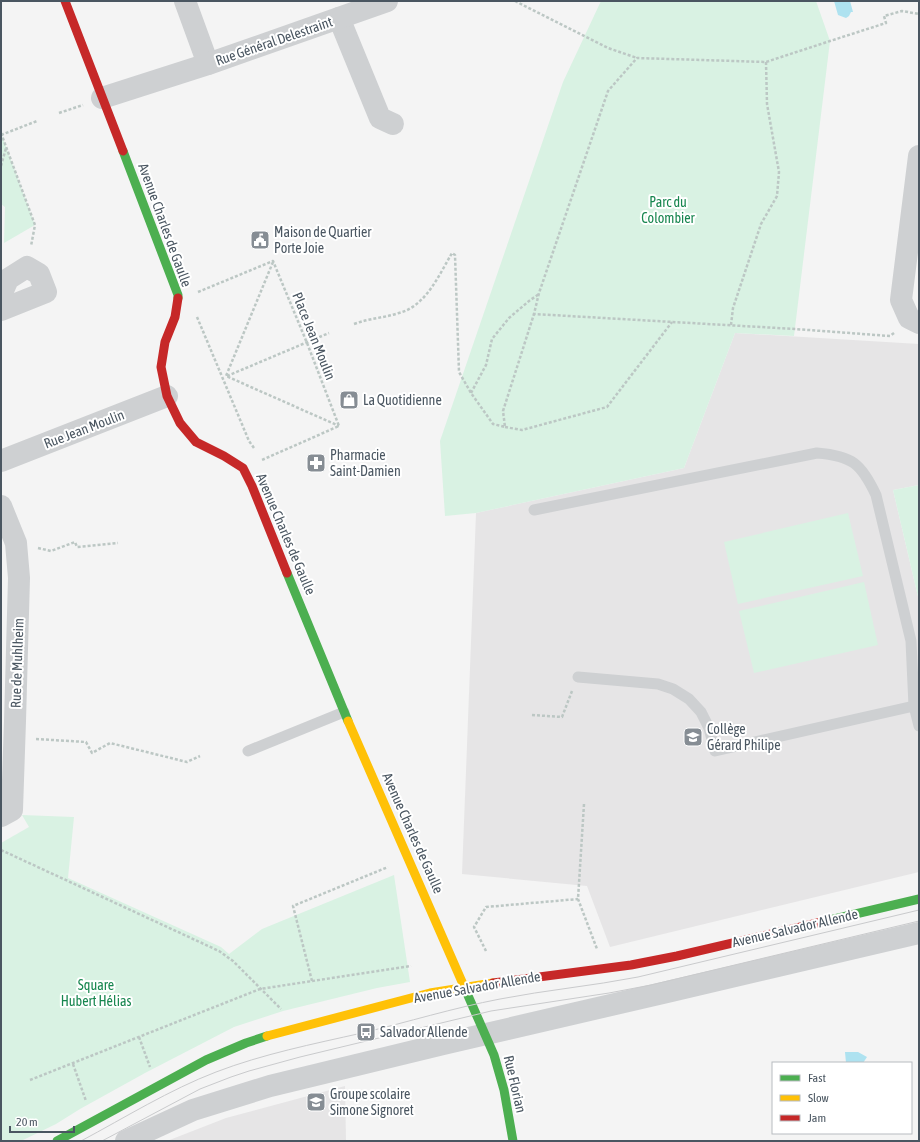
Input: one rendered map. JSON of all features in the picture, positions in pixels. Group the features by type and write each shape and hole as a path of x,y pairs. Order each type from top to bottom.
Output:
{"street":[{"name":"Avenue Charles de Gaulle","path":"65,1 178,295 175,317 164,342 161,367 167,396 180,423 196,442 224,456 243,468 252,486 344,712 409,859 463,987 485,1034"},
{"name":"Rue Général Delestraint","path":"186,1 208,64"},
{"name":"Rue Général Delestraint","path":"102,98 208,64 387,1"},
{"name":"Rue Général Delestraint","path":"340,18 380,118 392,124"},
{"path":"914,321 901,300 919,158"},
{"path":"1,295 8,279 27,267 39,274 46,292 1,310"},
{"name":"Rue Jean Moulin","path":"1,461 167,396"},
{"name":"Rue de Muhlheim","path":"1,506 16,543 19,578 12,810 1,816"},
{"name":"Avenue Salvador Allende","path":"57,1141 206,1060 227,1050 262,1037 294,1028 430,993 678,956 919,899"},
{"path":"126,1141 193,1110 270,1086 485,1034 919,933"},
{"name":"Rue Florian","path":"485,1034 494,1055 504,1090 513,1141"}],"lane":[{"path":"534,510 817,453 835,455 848,459 859,467 868,478 876,495 911,640 914,706 919,726"},
{"path":"578,677 658,684 673,689 688,699 701,712 709,728 715,751 914,706"},
{"path":"248,751 344,712"}],"path":[{"path":"515,1 608,48 637,58 766,62 886,23 884,16 902,11 919,14"},
{"path":"505,427 503,411 534,314 539,293 608,91 637,58"},
{"path":"731,325 733,308 761,224 777,196 779,172 768,104 766,62"},
{"path":"27,267 35,225 1,134 37,121"},
{"path":"1,166 6,148"},
{"path":"354,324 366,319 399,313 415,306 428,293 452,254 455,254 459,372 471,394 493,424 522,430 607,407 673,321"},
{"path":"192,295 273,261"},
{"path":"224,377 273,261"},
{"name":"Place Jean Moulin","path":"273,261 340,426"},
{"path":"471,394 486,365 492,338 509,318 539,293"},
{"path":"534,314 673,321 890,336 914,321"},
{"path":"197,317 224,377 249,441 257,454"},
{"path":"224,377 329,334"},
{"path":"224,377 340,426"},
{"path":"261,461 340,426"},
{"path":"16,543 51,551 75,542 77,547 118,543"},
{"path":"532,715 562,717 578,677"},
{"path":"15,721 30,738 86,742 92,753 110,743 188,762 200,756"},
{"path":"584,804 578,899 605,968"},
{"path":"1,850 219,951 233,961 280,1008"},
{"path":"312,981 293,906 409,859"},
{"path":"486,951 474,927 486,907 578,899"},
{"path":"30,1080 260,989 411,966"},
{"path":"139,1038 158,1087"},
{"path":"73,1064 94,1121"}],"shaded area":[{"name":"Collège Gérard Philipe","path":"735,333 919,344 919,485 893,490 919,601 919,872 610,947 587,886 462,874 476,513 684,468"},
{"name":"Groupe scolaire Simone Signoret","path":"345,1086 346,1141 167,1141 226,1118"}],"green space":[{"name":"Parc du Colombier","path":"601,1 816,1 830,41 794,336 735,333 684,468 476,513 445,516 440,441 563,82"},
{"path":"1,133 35,225 4,243 5,207 1,204"},
{"path":"919,485 919,601 893,490"},
{"path":"848,513 863,576 738,604 724,542"},
{"path":"864,582 878,645 754,673 739,611"},
{"name":"Square Hubert Hélias","path":"22,815 74,817 68,878 221,947 229,954 262,929 394,875 410,982 377,988 283,1011 234,1027 145,1073 56,1124 21,1141 1,1141 1,843 29,827"}],"water":[{"path":"834,1 850,1 853,12 851,12 846,18 838,15"},
{"path":"845,1052 858,1052 867,1057 864,1062 846,1062"}],"tram line":[{"path":"81,1141 181,1087 216,1072 270,1055 482,1003 638,977 919,910"},
{"path":"102,1141 200,1089 249,1071 300,1057 491,1011 651,985 919,921"}],"traffic: fast":[{"path":"123,151 178,298"},
{"path":"287,573 348,721"},
{"path":"830,920 919,899"},
{"path":"466,991 494,1055 504,1090 513,1141"},
{"path":"57,1141 206,1060 267,1036"}],"traffic: slow":[{"path":"348,721 466,991"},
{"path":"267,1036 430,993 493,983"}],"traffic: jam":[{"path":"65,1 123,151"},
{"path":"178,298 175,317 165,342 161,367 167,396 180,423 196,442 224,456 243,468 252,486 287,573"},
{"path":"493,983 631,965 677,956 830,920"}],"place":[{"name":"Maison de Quartier Porte Joie","path":"260,240"},
{"name":"La Quotidienne","path":"349,400"},
{"name":"Pharmacie Saint-Damien","path":"316,463"},
{"name":"Collège Gérard Philipe","path":"693,737"},
{"name":"Salvador Allende","path":"366,1032"},
{"name":"Groupe scolaire Simone Signoret","path":"316,1102"}]}
